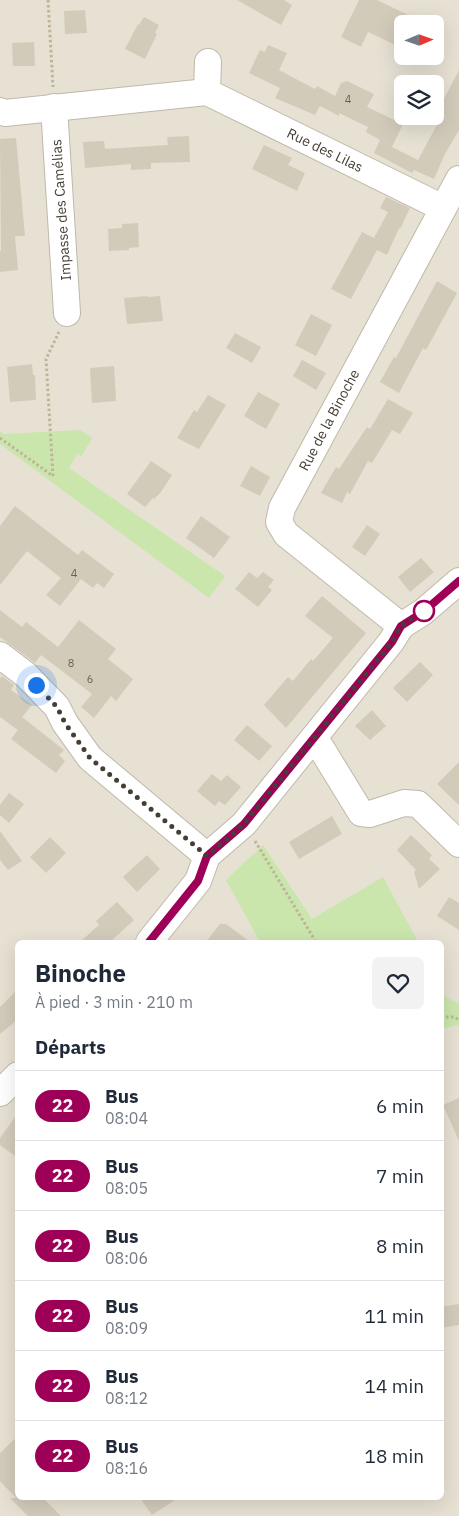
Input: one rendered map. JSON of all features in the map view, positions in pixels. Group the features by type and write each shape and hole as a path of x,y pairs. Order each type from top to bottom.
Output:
{"street":[{"path":"0,111 5,113 207,92 208,62"},
{"name":"Rue des Lilas","path":"207,92 442,208"},
{"name":"Impasse des Camélias","path":"54,107 67,313"},
{"name":"Rue de la Binoche","path":"401,626 286,534 279,522 282,508 459,179"},
{"path":"151,940 198,881 207,856 244,824 392,642 401,626 423,612 459,581"},
{"path":"0,655 26,674 57,707 65,723 90,758 207,856"},
{"path":"315,738 361,813 370,814 404,803 418,804 459,844"},
{"path":"0,1093 15,1078"}],"path":[{"path":"48,0 54,107"},
{"path":"0,438 53,476 46,359 67,313"},
{"path":"244,824 315,940"},
{"path":"444,1017 454,1017 459,1020"}],"shaded area":[{"path":"0,0 459,0 459,1516 0,1516"}],"green space":[{"path":"80,430 92,438 81,457 78,453 69,468 225,576 209,598 0,444 0,431 4,434"},
{"path":"263,845 312,919 383,877 417,940 259,940 226,880"},
{"path":"444,994 459,1004 459,1027 457,1025 444,1028"}],"building":[{"path":"237,0 284,0 292,5 281,25"},
{"path":"359,0 377,0 408,15 394,15 394,44 368,32 361,47 341,37"},
{"path":"85,10 87,33 65,34 64,11"},
{"path":"144,17 159,25 155,33 157,34 145,59 125,49 138,24"},
{"path":"34,42 35,66 13,66 12,43"},
{"path":"268,45 287,53 279,70 315,89 317,86 335,96 341,83 347,81 374,94 367,107 394,120 394,125 403,125 392,147 418,160 437,125 444,125 444,99 459,70 459,130 444,156 434,179 414,170 412,173 374,153 380,140 366,132 368,127 339,113 339,116 320,106 315,115 275,98 280,88 249,73 260,50 265,52"},
{"path":"189,136 190,162 151,163 151,169 131,170 131,164 85,168 83,142 104,141 105,149 168,145 167,137"},
{"path":"16,138 25,236 15,236 18,270 0,272 0,139"},
{"path":"264,145 292,158 288,165 305,173 297,191 252,169"},
{"path":"386,197 410,208 387,255 377,250 351,299 331,289 362,232 374,238 388,212 380,208"},
{"path":"138,223 139,247 129,248 129,250 109,251 108,229 122,228 122,224"},
{"path":"437,281 457,293 426,350 423,348 399,393 380,382 394,357 396,358"},
{"path":"160,296 163,321 128,324 124,298"},
{"path":"311,314 332,325 316,356 295,345"},
{"path":"235,333 261,347 252,363 226,348"},
{"path":"302,360 326,373 316,390 293,376"},
{"path":"32,364 33,375 35,375 36,400 10,402 7,367"},
{"path":"114,366 116,401 92,403 90,368"},
{"path":"258,392 280,404 266,429 244,416"},
{"path":"208,395 226,405 199,449 177,438 194,410 197,412"},
{"path":"388,399 413,413 400,434 392,430 372,463 368,461 350,494 347,492 342,503 321,493 336,467 339,469 367,427 370,429"},
{"path":"151,461 172,475 161,492 145,507 127,494"},
{"path":"251,466 270,477 260,496 240,486"},
{"path":"15,506 78,555 82,550 114,574 104,588 97,583 93,588 81,579 60,606 46,595 61,578 27,551 0,585 0,526"},
{"path":"201,516 230,537 214,558 186,538"},
{"path":"367,525 380,534 365,556 352,547"},
{"path":"421,558 434,572 410,592 398,577"},
{"path":"249,572 257,578 263,572 274,580 268,587 272,590 258,607 235,589"},
{"path":"322,596 366,633 286,728 264,705 288,677 293,681 311,659 313,661 333,638 305,616"},
{"path":"0,610 22,627 26,622 58,647 79,620 116,649 108,659 133,679 116,701 111,696 94,718 81,707 92,694 41,655 35,663 0,637"},
{"path":"420,662 433,675 407,702 393,688"},
{"path":"2,676 14,685 11,690 32,705 22,717 64,750 59,755 65,761 56,773 11,739 18,730 0,717 0,679"},
{"path":"372,710 386,726 370,740 355,726"},
{"path":"247,725 272,746 259,761 234,740"},
{"path":"459,762 459,805 437,784"},
{"path":"212,774 221,781 227,775 241,787 225,805 219,801 215,806 197,791"},
{"path":"9,793 24,804 9,823 0,815 0,805"},
{"path":"332,816 342,834 299,859 289,842"},
{"path":"0,831 22,861 8,870 0,860"},
{"path":"411,835 432,855 429,859 440,869 419,889 414,872 416,870 397,850"},
{"path":"50,837 66,853 46,873 30,857"},
{"path":"147,855 160,869 137,892 123,877"},
{"path":"449,897 459,903 459,930 437,916"},
{"path":"117,902 134,920 112,940 82,940 99,925 96,921"},
{"path":"220,924 226,924 247,940 208,940"},
{"path":"15,992 15,1022 0,1034 0,1007"},
{"path":"459,1098 459,1141 444,1107 444,1105"},
{"path":"15,1117 15,1156 0,1145 0,1138"},
{"path":"459,1304 459,1325 444,1328 444,1306"},
{"path":"15,1439 15,1497 0,1481 0,1453"},
{"path":"10,1498 15,1498 15,1500 45,1500 61,1516 28,1516"},
{"path":"141,1500 175,1500 152,1515"}],"bus line":[{"name":"22","path":"151,940 198,881 207,856 244,824 392,642 401,626 423,612 459,581"}],"route":[{"path":"36,685 57,707 65,723 90,758 207,856 244,824 392,642 401,626 424,611"}]}
